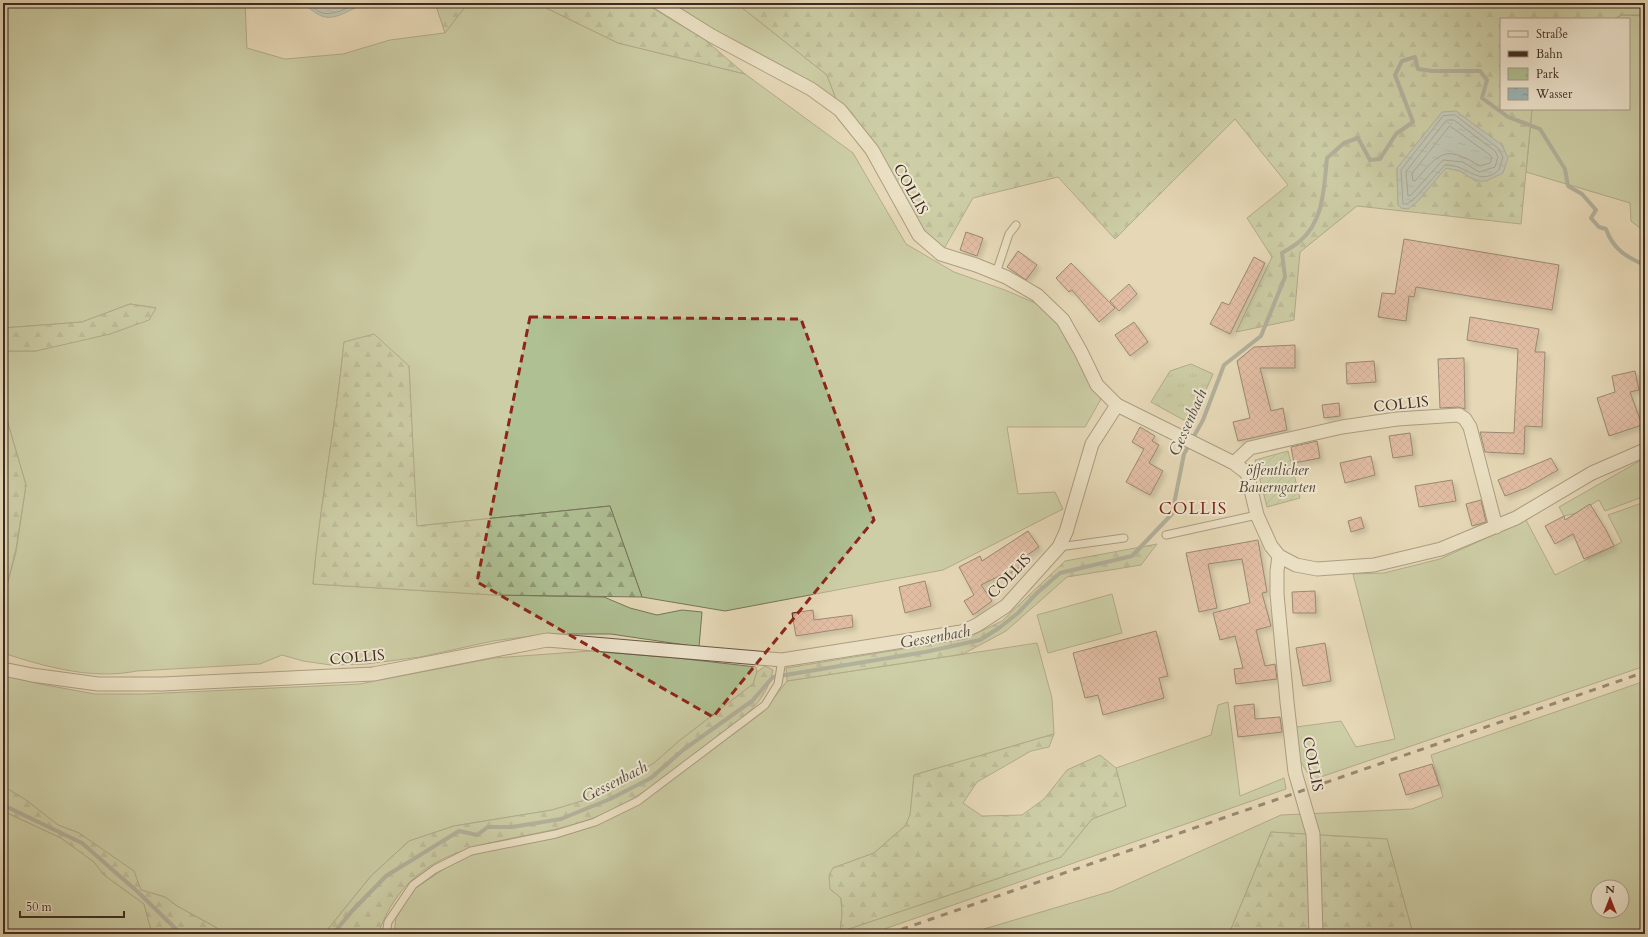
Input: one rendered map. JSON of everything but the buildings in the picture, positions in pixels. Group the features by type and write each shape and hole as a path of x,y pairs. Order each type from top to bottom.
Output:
{"street":[{"name":"COLLIS","path":"659,3 712,36 811,89 840,110 872,150 919,235 941,254 996,273 1037,295 1063,320 1097,385 1117,405 1206,448 1234,463 1247,473 1257,515 1271,546 1279,556 1296,565 1317,569 1374,564 1441,549 1516,518 1592,473 1645,450"},
{"name":"COLLIS","path":"3,668 32,676 98,684 162,684 373,674 548,640 713,655 781,664 961,632 978,625 1006,606 1059,547 1066,532 1092,444 1117,405"},
{"name":"COLLIS","path":"1234,463 1250,448 1342,427 1397,419 1459,415 1465,419 1470,427 1496,527"},
{"name":"COLLIS","path":"1279,556 1277,571 1277,594 1295,772 1313,834 1316,934"}],"lane":[{"path":"996,273 1009,234 1016,225"},
{"path":"1166,535 1257,515"},
{"path":"1059,547 1124,538"},
{"path":"386,934 388,922 413,885 435,869 471,851 556,834 595,822 638,801 765,705 778,684 781,664"}],"highlighted area":[{"path":"530,317 801,319 874,520 713,717 477,582"}],"green space":[{"path":"3,3 245,3 247,48 285,59 343,54 390,40 444,33 468,3 536,3 618,43 745,74 853,153 906,244 954,272 1005,290 1035,303 1059,324 1082,364 1092,387 1101,399 1085,427 1007,427 1018,494 1055,492 1063,509 943,570 725,611 642,597 610,506 416,526 409,366 344,342 313,584 494,595 604,597 630,608 657,615 682,610 702,612 699,647 611,634 546,634 493,641 420,657 366,664 331,665 303,661 282,655 260,664 103,674 69,671 3,653 3,584 7,585 16,552 26,485 7,420 3,421 3,351 36,351 156,308 130,304 82,322 3,328"},
{"path":"435,3 468,3 445,33"},
{"path":"536,3 644,3 704,39 745,74 618,43"},
{"path":"659,3 736,3 827,75 840,110"},
{"path":"736,3 1645,3 1645,15 1622,15 1615,18 1500,18 1500,110 1532,110 1521,224 1357,206 1300,252 1294,320 1236,332 1272,257 1247,218 1288,185 1235,119 1115,239 1058,177 973,198 941,254 916,230 840,110 827,75","holes":["1508,158 1476,181 1461,171 1446,168 1398,205 1397,168"]},
{"path":"1622,15 1645,16 1645,232 1631,221 1630,203 1526,172 1532,110 1630,110 1630,18 1615,18"},
{"path":"130,304 156,308 149,320 110,334 36,351 3,351 3,328 82,322"},
{"path":"374,334 409,366 417,526 610,506 642,597 494,595 313,584 344,342"},
{"path":"1191,364 1213,374 1191,424 1151,402 1170,371"},
{"path":"7,420 26,485 16,549 7,585 3,584 3,421"},
{"name":"öffentlicher Bauerngarten","path":"1288,451 1300,498 1267,507 1255,460"},
{"path":"1645,458 1645,496 1605,511 1599,500 1577,513 1564,516 1559,507"},
{"path":"1645,502 1645,666 1312,780 1299,759 1296,727 1341,721 1356,747 1395,739 1353,574 1384,573 1440,559 1526,520 1555,575 1622,542 1608,515"},
{"path":"1157,544 1141,565 1067,577 1006,631 963,654 787,681 786,668 965,639 1002,621 1065,561"},
{"path":"1112,594 1122,633 1048,653 1037,615"},
{"path":"1037,643 1052,698 1054,734 914,775 910,816 905,826 874,853 833,868 830,889 841,898 842,914 840,932 1061,857 1092,819 1126,806 1116,768 1211,735 1218,705 1228,702 1240,796 1284,778 1286,789 870,934 394,934 396,918 414,889 444,869 472,854 556,838 597,825 642,802 763,712 787,681"},
{"path":"590,651 677,658 756,667 757,672 753,684 679,741 654,763 608,791 592,798 552,810 454,826 409,841 371,876 324,934 221,934 217,928 177,906 165,897 141,890 133,871 79,833 58,825 26,800 3,786 3,674 40,684 95,694 143,694 360,684 494,658"},
{"path":"765,666 773,670 770,682 758,702 751,710 674,771 646,790 616,808 569,826 472,848 443,859 417,876 395,900 378,934 324,934 371,876 409,841 454,826 552,810 592,798 608,791 654,763 679,741 753,684 757,672"},
{"path":"1645,681 1645,934 1413,934 1387,839 1271,832 1229,934 967,934 1112,891 1281,815 1412,809 1443,797 1431,755"},
{"path":"1054,734 1049,747 1031,751 977,782 963,803 982,816 1022,815 1044,799 1067,770 1100,755 1116,768 1126,806 1092,819 1061,857 840,932 842,914 841,898 830,889 829,875 833,868 874,853 905,826 910,815 914,775"},
{"path":"3,786 26,800 58,825 79,833 134,871 141,890 165,897 177,906 217,928 221,934 152,934 144,904 104,875 94,862 61,838 3,811"},
{"path":"3,811 61,838 94,862 104,875 144,904 152,934 3,934"},
{"path":"1271,832 1387,839 1413,934 1229,934"}],"water":[{"path":"307,3 370,3 364,4 334,17 322,16 307,6"},
{"path":"1456,111 1502,145 1508,158 1503,173 1486,181 1476,181 1460,171 1446,168 1418,201 1408,209 1401,208 1398,205 1397,168 1442,112"}],"waterway":[{"name":"Gessenbach","path":"333,934 352,911 386,876 459,831 477,835 488,827 512,827 561,819 610,799 651,778 683,750 752,701 773,677 925,652 980,640 999,628 1018,613 1038,592 1060,573 1132,556 1172,514 1184,454 1203,420 1224,365 1261,336 1285,277 1282,253 1298,243 1308,233 1318,214 1323,192 1327,158 1344,143 1358,138 1370,160 1380,159 1396,134 1413,122 1395,75 1402,61 1415,57 1418,69 1432,71 1480,71 1487,80 1482,98 1508,117 1540,129 1565,169 1568,186 1582,194 1596,210 1591,218 1599,227 1606,229 1612,242 1621,252 1645,265"},
{"name":"Gessenbach","path":"3,805 82,843 139,893 181,934"}],"railway":[{"path":"888,934 1645,672"}],"district":[{"name":"COLLIS","path":"1193,508"}]}
